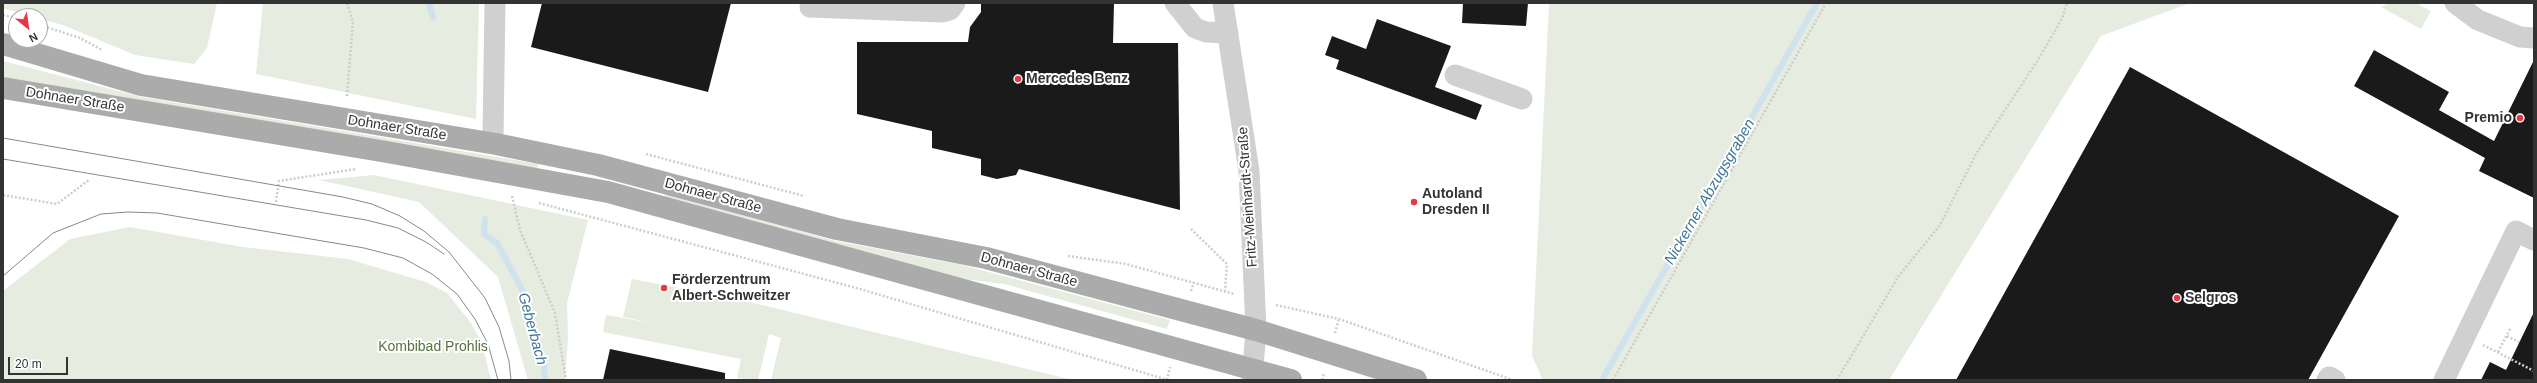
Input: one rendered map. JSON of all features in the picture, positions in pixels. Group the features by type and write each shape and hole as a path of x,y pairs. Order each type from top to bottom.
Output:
{"main road":[{"name":"Dohnaer Straße","path":"3,44 141,85 496,144 598,165 837,229 986,258 1256,330 1416,380"},
{"name":"Dohnaer Straße","path":"3,88 387,152 608,192 982,296 1253,374 1291,380"}],"street":[{"path":"495,3 493,136 496,144"},
{"path":"811,3 810,7 943,12 950,10 955,3"},
{"path":"1175,3 1195,28 1206,32 1228,33"},
{"name":"Fritz-Meinhardt-Straße","path":"1224,3 1249,171 1256,330 1253,374"},
{"path":"2455,3 2478,20 2520,37 2534,38"},
{"path":"1455,75 1522,99"},
{"path":"2444,380 2516,231 2534,240"}],"path":[{"path":"347,3 353,22 347,96"},
{"path":"1613,380 1826,3"},
{"path":"1837,380 1898,277 1940,225 1976,154 2036,64 2062,19 2067,3"},
{"path":"48,28 80,38 104,51"},
{"path":"339,95 354,97"},
{"path":"644,154 805,197"},
{"path":"276,202 279,181 362,168"},
{"path":"3,195 57,204 89,180"},
{"path":"519,197 512,195 520,230 555,313 566,380"},
{"path":"534,202 860,289 1168,380"},
{"path":"1191,230 1227,264 1225,291"},
{"path":"1066,256 1126,264 1255,300 1339,319 1513,380"},
{"path":"2498,352 2511,327"},
{"path":"2507,336 2519,342"},
{"path":"2465,337 2534,371"}],"green space":[{"path":"3,3 217,3 207,48 194,64 135,55 63,25 48,21 48,8 8,8 8,9 3,8"},
{"path":"263,3 479,3 476,119 256,74"},
{"path":"1549,3 2190,3 2101,36 1889,380 1543,380 1532,356"},
{"path":"2391,3 2416,3 2431,11 2421,29 2381,7"},
{"path":"3,61 142,97 539,164 537,169 3,79"},
{"path":"374,175 588,220 567,303 568,339 565,380 528,380 498,277 419,202 319,180"},
{"path":"666,194 836,241 962,265 1170,320 1167,329 1004,284 949,277 664,199"},
{"name":"Kombibad Prohlis","path":"130,227 243,247 348,259 426,282 447,293 471,323 482,343 491,380 3,380 3,291 70,239"},
{"path":"632,279 741,300 1073,380 771,380 781,338 769,334 758,380 737,378 741,359 603,332 606,315 657,324 623,317"}],"building":[{"path":"542,3 731,3 708,92 531,47"},
{"name":"Mercedes Benz","path":"981,3 1114,3 1113,43 1178,43 1180,210 1019,169 1016,175 997,179 981,175 981,159 932,148 932,131 857,114 857,42 968,42 970,27 981,12"},
{"path":"1463,3 1528,3 1526,26 1462,23"},
{"path":"1377,19 1451,46 1435,87 1482,105 1476,120 1336,69 1339,60 1325,55 1332,36 1366,49"},
{"path":"2374,50 2449,92 2439,110 2494,141 2534,60 2534,198 2479,171 2485,158 2354,86"},
{"name":"Selgros","path":"2130,67 2399,216 2308,380 1956,380"},
{"path":"2534,312 2534,380 2481,380 2490,362 2506,370"},
{"path":"610,349 725,373 725,380 603,380"}],"waterway":[{"name":"Geberbach","path":"429,3 433,18"},
{"name":"Nickerner Abzugsgraben","path":"1602,380 1817,3"},
{"name":"Geberbach","path":"485,219 484,234 497,243 526,297 544,365 545,380"}],"tram line":[{"path":"3,138 343,197 372,204 400,216 424,231 449,252 485,298 499,327 509,361 511,380"},
{"path":"3,159 366,220 398,228 426,242 444,254"},
{"path":"3,276 53,233 101,214 128,212 157,213 364,248 403,258 432,274 457,294 475,319 488,344 498,380"}],"place":[{"name":"Mercedes Benz","path":"1018,79"},
{"name":"Premio","path":"2520,118"},
{"name":"Autoland Dresden II","path":"1414,202"},
{"name":"Förderzentrum Albert-Schweitzer","path":"664,288"},
{"name":"Selgros","path":"2177,298"}]}
